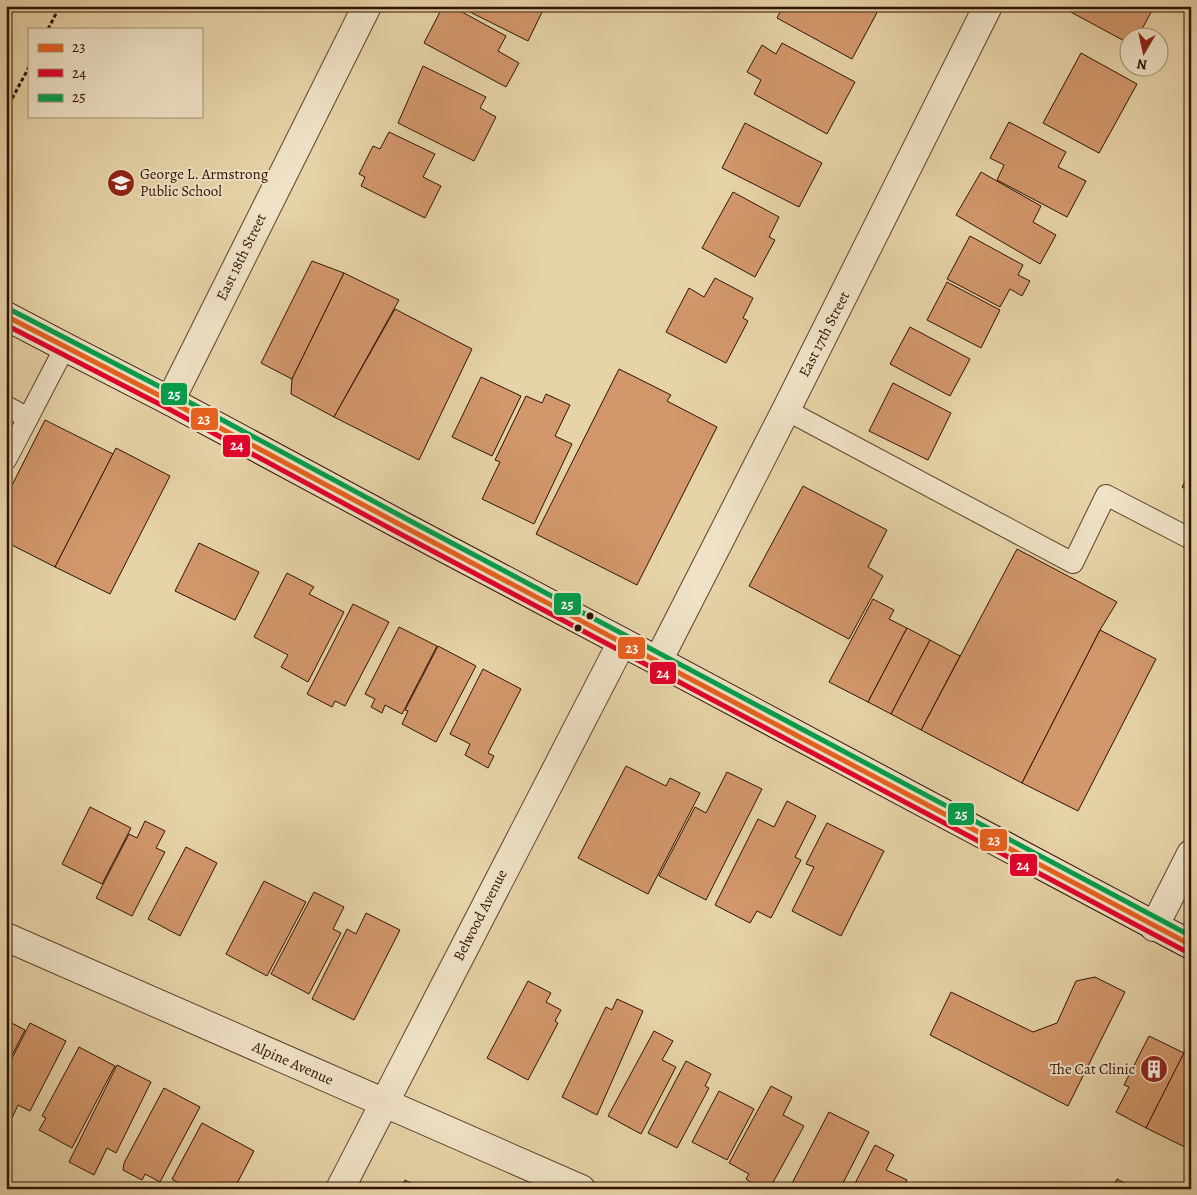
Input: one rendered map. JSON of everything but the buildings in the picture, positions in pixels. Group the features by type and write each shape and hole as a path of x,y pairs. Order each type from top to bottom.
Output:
{"street":[{"name":"East 18th Street","path":"170,401 367,6"},
{"name":"East 17th Street","path":"658,661 988,6"},
{"path":"6,316 170,401 1154,927 1191,945"},
{"name":"Belwood Avenue","path":"340,1189 622,642"},
{"path":"1154,927 1191,854"},
{"name":"Alpine Avenue","path":"6,937 581,1189"}],"lane":[{"path":"6,460 65,347"},
{"path":"6,406 28,418"},
{"path":"786,410 1073,563 1106,495 1191,539"}],"path":[{"path":"49,28 60,6"},
{"path":"6,110 28,68"}],"transit line":[{"name":"25","path":"9,309 174,394 1191,936"},
{"name":"23","path":"6,316 170,401 1191,945"},
{"name":"24","path":"6,325 167,408 1187,952"}],"place":[{"name":"George L. Armstrong Public School","path":"121,183"},
{"name":"The Cat Clinic","path":"1154,1069"}]}
